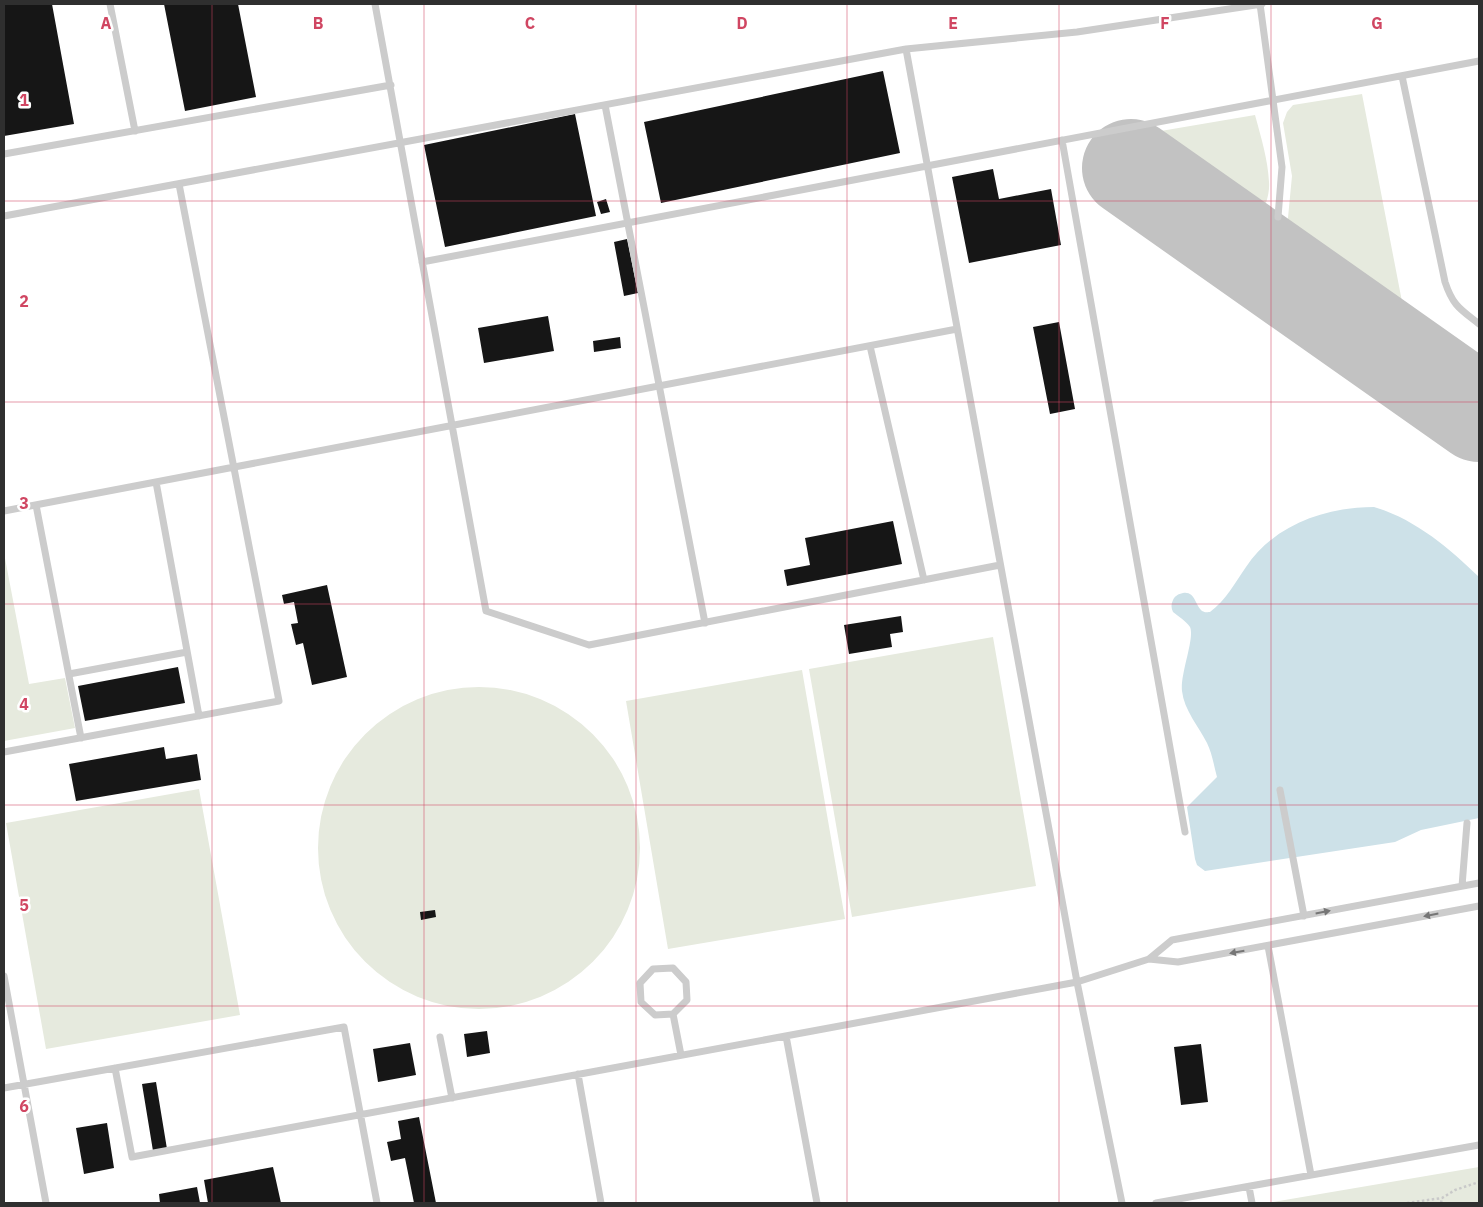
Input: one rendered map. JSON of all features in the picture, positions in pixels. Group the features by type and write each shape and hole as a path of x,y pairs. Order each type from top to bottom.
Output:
{"lane":[{"path":"110,4 135,131"},
{"path":"375,4 486,611 589,645 1000,565"},
{"path":"4,216 906,49 1078,32 1261,4 1282,167 1278,217"},
{"path":"906,49 1077,982 1122,1203"},
{"path":"422,262 1479,61"},
{"path":"1402,76 1445,282 1450,297 1457,308 1479,324"},
{"path":"4,154 391,85"},
{"path":"605,105 705,623"},
{"path":"1062,140 1185,832"},
{"path":"4,752 279,701 179,184"},
{"path":"4,511 957,329"},
{"path":"870,346 924,580"},
{"path":"156,482 199,716"},
{"path":"36,505 81,738"},
{"path":"69,674 187,652"},
{"path":"1280,790 1304,916"},
{"path":"1462,886 1467,823"},
{"path":"115,1068 132,1157 1077,982 1149,959 1172,940 1479,883"},
{"path":"1149,959 1178,962 1479,906"},
{"path":"1268,946 1311,1176"},
{"path":"673,968 686,982 687,1000 674,1014 655,1015 641,1002 640,983 654,969 673,968"},
{"path":"4,976 46,1203"},
{"path":"674,1014 681,1055"},
{"path":"4,1088 344,1027 377,1203"},
{"path":"440,1036 452,1098"},
{"path":"786,1036 817,1203"},
{"path":"578,1074 600,1203"},
{"path":"1156,1203 1479,1145"},
{"path":"1249,1187 1252,1203"}],"path":[{"path":"1407,1203 1442,1198 1455,1190 1479,1182"},
{"path":"1440,1203 1442,1198"}],"shaded area":[{"path":"1362,94 1404,312 1287,228 1292,176 1283,123 1287,112 1293,105"},
{"path":"1255,115 1266,157 1269,182 1266,204 1261,217 1149,133"},
{"path":"1374,507 1403,519 1431,536 1479,577 1479,818 1421,830 1395,842 1205,871 1197,865 1195,859 1187,807 1217,777 1209,747 1183,698 1183,675 1191,632 1190,627 1173,612 1171,606 1173,600 1178,595 1187,593 1192,596 1202,611 1210,612 1226,597 1258,552 1286,530 1302,521 1337,510"},
{"path":"4,553 29,684 65,678 75,728 4,741"},
{"path":"993,637 1036,886 852,917 809,669"},
{"path":"802,670 845,919 668,949 626,701"},
{"path":"463,687 495,687 526,694 555,706 581,723 604,746 613,758 628,786 640,832 640,864 628,910 613,938 581,973 555,990 526,1002 495,1009 463,1009 432,1002 403,990 377,973 354,950 337,924 325,895 318,864 318,832 325,801 337,772 354,746 377,723 403,706 432,694"},
{"path":"199,789 240,1015 46,1049 6,823"},
{"path":"1479,1167 1479,1203 1267,1203"}],"building":[{"path":"4,4 52,4 74,124 4,136"},
{"path":"164,4 238,4 256,97 185,111"},
{"path":"883,71 900,153 661,203 644,122"},
{"path":"575,114 596,216 445,247 424,145"},
{"path":"993,169 999,199 1051,189 1061,245 969,263 952,177"},
{"path":"606,199 610,212 601,214 597,202"},
{"path":"627,239 638,293 624,296 614,242"},
{"path":"548,316 554,351 484,363 478,328"},
{"path":"1059,322 1075,409 1050,414 1033,327"},
{"path":"620,337 621,348 594,352 593,341"},
{"path":"893,521 902,564 787,586 784,570 810,565 805,538"},
{"path":"327,585 347,677 312,685 303,643 296,645 291,624 298,623 294,602 284,604 282,595"},
{"path":"901,616 903,632 890,634 892,647 849,654 844,625"},
{"path":"178,667 185,703 85,721 78,686"},
{"path":"164,747 166,759 197,754 201,780 76,801 69,764"},
{"path":"435,910 436,917 421,920 420,912"},
{"path":"487,1031 490,1053 467,1057 464,1034"},
{"path":"410,1043 416,1075 378,1082 373,1049"},
{"path":"1201,1044 1208,1102 1181,1105 1174,1047"},
{"path":"156,1082 167,1149 153,1151 142,1084"},
{"path":"419,1117 436,1203 414,1203 405,1158 391,1161 387,1142 401,1139 398,1121"},
{"path":"107,1123 114,1168 84,1174 76,1128"},
{"path":"273,1167 281,1203 208,1203 204,1180"},
{"path":"197,1187 200,1203 160,1203 159,1194"}],"runway":[{"path":"1131,168 1479,413"}]}
